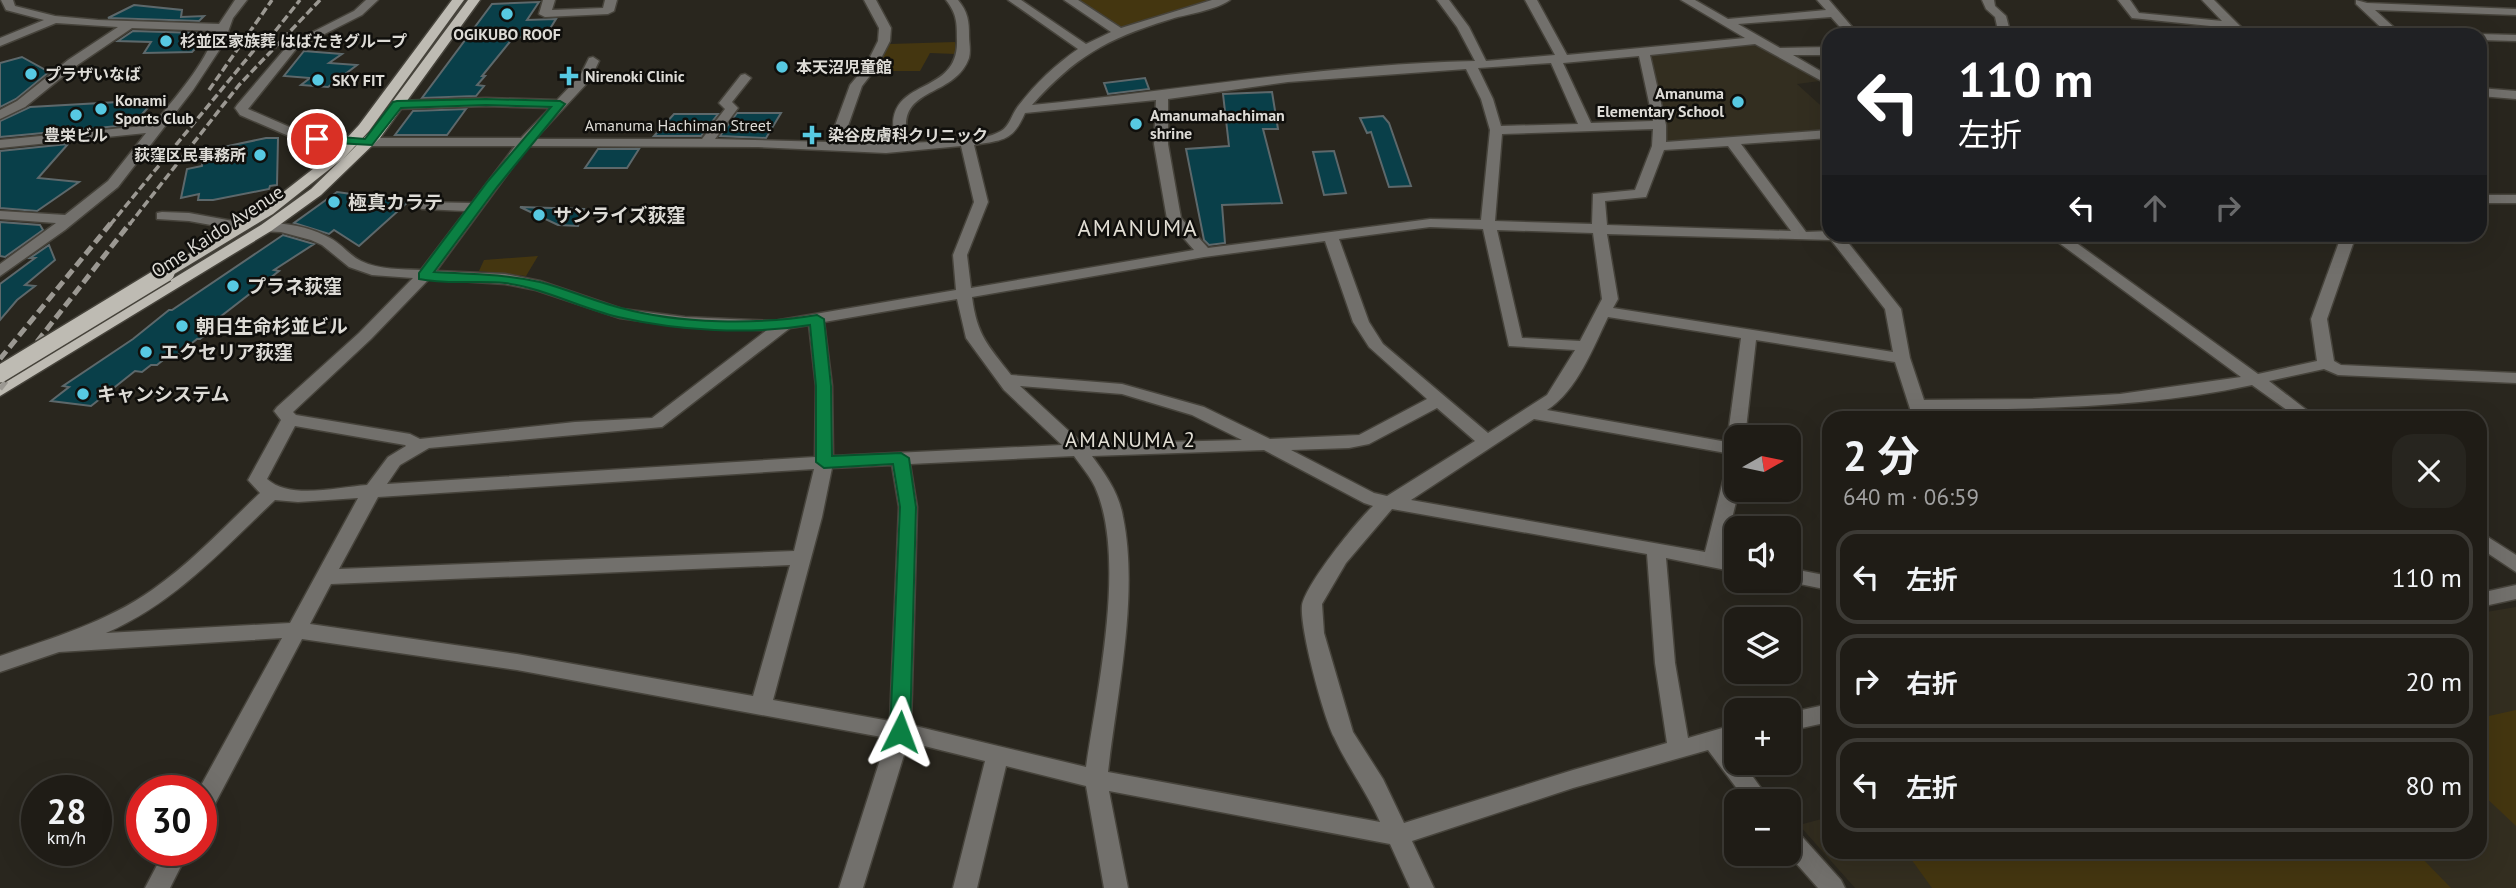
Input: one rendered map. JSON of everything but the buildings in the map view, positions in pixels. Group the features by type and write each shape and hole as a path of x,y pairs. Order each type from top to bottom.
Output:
{"main road":[{"name":"Ome Kaido Avenue","path":"0,374 244,227 297,191 352,142 458,0"},
{"name":"Ome Kaido Avenue","path":"0,391 266,228 316,192 368,143 474,0"}],"street":[{"path":"0,271 113,184 208,60 222,28 242,0"},
{"name":"Amanuma Hachiman Street","path":"372,0 358,13 293,46 242,108 244,112 298,135 368,143 798,143 904,148 967,142 1004,135 1015,126 1022,110 1043,85 1086,49 1105,38 1224,0"},
{"path":"549,0 545,13 608,11 611,0"},
{"path":"834,146 856,85 870,68 884,41 885,28 870,0"},
{"path":"904,148 895,124 900,112 922,91 958,68 964,55 964,16 952,0"},
{"path":"1014,0 1086,49"},
{"path":"1070,0 1121,33"},
{"path":"1443,0 1463,27 1496,130 1489,194 1489,224 1515,343 1585,346"},
{"path":"1531,0 1559,59 1586,127"},
{"path":"1687,0 1822,76"},
{"path":"1823,0 1847,28"},
{"path":"1988,0 1990,7 2000,16 2004,28"},
{"path":"2124,0 2136,16 2233,25"},
{"path":"2208,0 2236,28"},
{"path":"2508,0 2516,10"},
{"path":"5,2 10,8 55,19 222,28"},
{"path":"2361,3 2516,10"},
{"path":"2361,3 2389,28"},
{"path":"1727,22 1834,13"},
{"path":"0,42 55,19"},
{"path":"0,115 21,104 72,63 129,25"},
{"path":"2487,37 2516,38"},
{"path":"1022,110 1161,96 1288,78 1644,53 1759,40"},
{"path":"1780,52 1822,51"},
{"path":"1422,888 1375,786 1343,734 1314,633 1312,604 1339,558 1388,502 1403,496 1485,440 1553,399 1606,312 1611,299 1598,197 1642,194 1659,146 1660,125 1644,53"},
{"path":"419,446 410,440 290,420 283,411 365,336 424,276 525,142 586,77 593,61"},
{"path":"705,144 732,108 725,103 745,78"},
{"path":"2487,93 2516,95"},
{"path":"1161,96 1161,144 1174,219 1204,253"},
{"path":"397,105 486,102 560,104"},
{"path":"1496,130 1660,125"},
{"path":"0,144 157,128"},
{"path":"1659,146 1733,143 1822,135"},
{"path":"967,142 981,202 960,255 963,293 972,335 1005,380 1079,451 1103,484 1114,516 1120,586 1096,779 1116,888"},
{"path":"1733,143 1801,236"},
{"path":"2487,199 2516,200"},
{"path":"422,205 476,207"},
{"path":"0,215 69,220"},
{"path":"162,216 189,217 244,227"},
{"path":"266,228 281,228 316,237 361,267 392,275 505,279 540,286 620,313 685,322 785,324 1204,253 1430,223 1822,236"},
{"path":"1331,238 1366,332 1377,346 1485,440"},
{"path":"1841,242 1894,309 1902,358 1919,411"},
{"path":"2065,242 2299,411"},
{"path":"2326,364 2319,319 2347,242"},
{"path":"1606,312 1902,358"},
{"path":"761,706 813,517 824,462 824,396 817,319"},
{"path":"217,778 324,577 394,461 426,443 656,423 785,324"},
{"path":"1737,425 1749,336"},
{"path":"2031,411 2253,378 2326,364 2338,370 2516,378"},
{"path":"1005,380 1122,389 1198,411 1268,444 1370,499 1724,562"},
{"path":"290,420 257,480 271,492 298,496 824,462 1363,440 1438,400"},
{"path":"1532,414 1724,440"},
{"path":"851,888 900,732 908,507 901,458"},
{"path":"0,664 99,629 144,605 170,586 271,492"},
{"path":"1713,560 1727,502"},
{"path":"2487,545 2516,565"},
{"path":"1656,549 1665,663 1679,748"},
{"path":"324,577 800,558"},
{"path":"1801,578 1822,582"},
{"path":"2487,598 2516,592"},
{"path":"57,644 296,630 517,662 761,706 900,732 1096,779 1398,835 1724,736"},
{"path":"1801,719 1822,715"},
{"path":"1712,738 1749,789"},
{"path":"965,888 999,754"},
{"path":"1801,854 1826,886"},
{"path":"157,888 169,866"}],"shaded area":[{"path":"1215,0 1124,30 1078,1"},
{"path":"955,42 956,54 930,53 920,71 873,71 890,44"},
{"name":"Amanuma Elementary School","path":"1746,44 1765,48 1820,81 1797,84 1822,107 1822,132 1668,144 1665,142 1649,59 1652,55"},
{"path":"538,256 526,276 479,271 484,260"},
{"path":"2516,607 2516,888 1855,888 1829,859 2487,859 2487,612"},
{"path":"2516,710 2516,826 2487,799 2487,716"},
{"path":"1822,819 1822,851 1801,827 1801,824"},
{"path":"1911,859 2423,859 2451,888 1932,888"}],"railway":[{"path":"209,90 272,0"},
{"path":"261,49 300,0"},
{"path":"129,225 239,85 320,0"},
{"path":"110,225 264,38"},
{"path":"0,359 111,223"},
{"path":"0,389 130,223"}],"place":[{"name":"OGIKUBO ROOF","path":"507,14"},
{"name":"杉並区家族葬 はばたきグループ","path":"166,41"},
{"name":"本天沼児童館","path":"782,67"},
{"name":"プラザいなば","path":"31,74"},
{"name":"Nirenoki Clinic","path":"569,76"},
{"name":"SKY FIT","path":"318,80"},
{"name":"Amanuma Elementary School","path":"1738,102"},
{"name":"Konami Sports Club","path":"101,109"},
{"name":"豊栄ビル","path":"76,115"},
{"name":"Amanumahachiman shrine","path":"1136,124"},
{"name":"染谷皮膚科クリニック","path":"812,135"},
{"name":"荻窪区民事務所","path":"260,155"},
{"name":"極真カラテ","path":"334,202"},
{"name":"サンライズ荻窪","path":"539,215"},
{"name":"プラネ荻窪","path":"233,286"},
{"name":"朝日生命杉並ビル","path":"182,326"},
{"name":"エクセリア荻窪","path":"146,352"},
{"name":"キャンシステム","path":"83,394"}],"district":[{"name":"AMANUMA","path":"1138,228"},
{"name":"AMANUMA 2","path":"1131,440"}],"route":[{"path":"317,139 368,143 397,105 486,102 560,104 525,142 424,276 505,279 540,286 620,313 685,322 774,326 817,319 824,386 824,462 901,458 908,507 900,732"}]}
